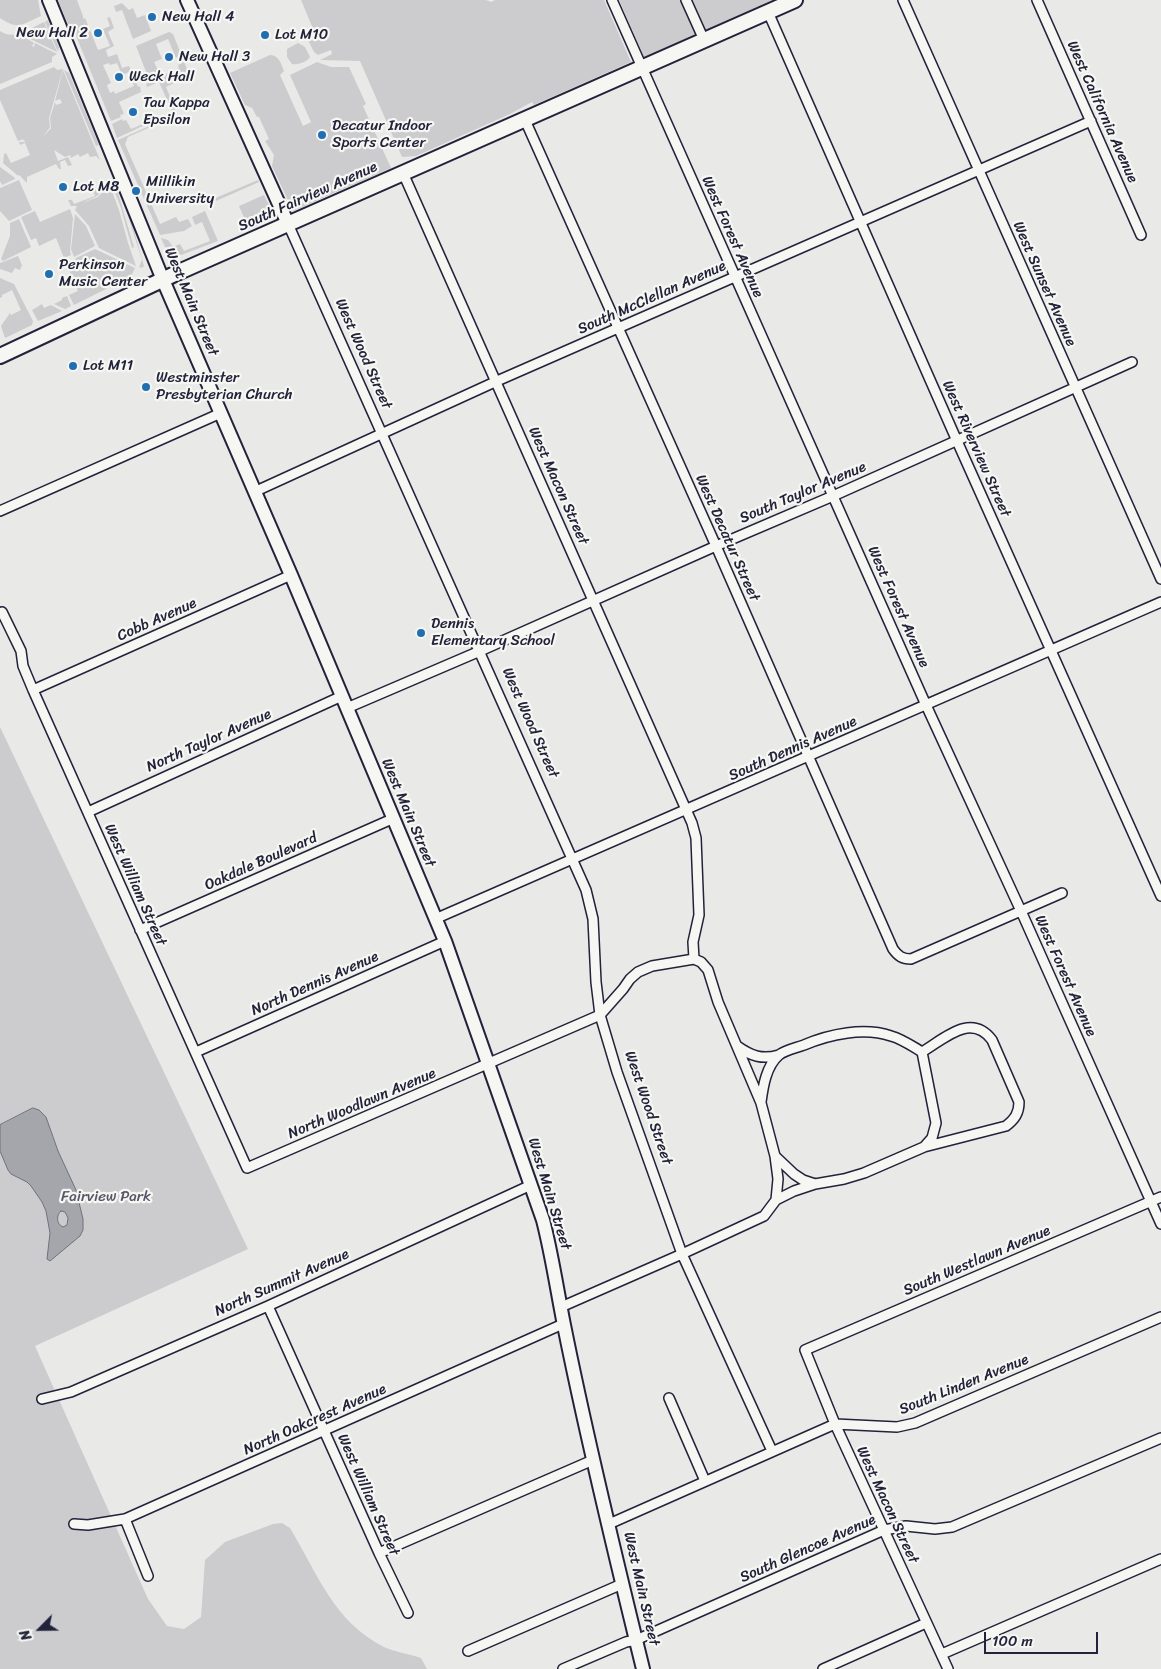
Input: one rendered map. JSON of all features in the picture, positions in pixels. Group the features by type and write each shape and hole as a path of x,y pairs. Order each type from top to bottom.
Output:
{"main road":[{"name":"South Fairview Avenue","path":"0,356 288,224 795,0"}],"street":[{"name":"West Main Street","path":"49,0 163,280 291,575 435,919 488,1064 543,1220 593,1460 643,1669"},
{"name":"West Wood Street","path":"187,0 480,651 591,904 600,1015 617,1072 682,1254 772,1451"},
{"name":"West Forest Avenue","path":"612,0 734,277 1161,1224"},
{"path":"686,0 704,40"},
{"name":"West Sunset Avenue","path":"903,0 1161,579"},
{"name":"West California Avenue","path":"1037,0 1142,235"},
{"name":"West Riverview Street","path":"768,12 957,441 1161,896"},
{"name":"West Decatur Street","path":"525,120 716,546 893,949 898,956 904,959 911,959 1021,911"},
{"name":"South McClellan Avenue","path":"254,492 497,381 1091,121"},
{"name":"West Macon Street","path":"403,173 686,810 696,838 700,915 693,942 694,959"},
{"name":"South Taylor Avenue","path":"347,708 833,496 1132,362"},
{"path":"0,511 221,413"},
{"name":"Cobb Avenue","path":"33,690 291,575"},
{"name":"South Dennis Avenue","path":"435,919 1161,602"},
{"name":"West William Street","path":"2,612 21,650 23,666 33,690 247,1168"},
{"name":"North Taylor Avenue","path":"88,812 342,696"},
{"name":"Oakdale Boulevard","path":"140,930 392,818"},
{"path":"1021,911 1062,894"},
{"name":"North Dennis Avenue","path":"196,1052 444,941"},
{"path":"600,1015 638,972 652,966 694,959 701,962 708,970 718,1002 760,1103 775,1156 778,1179 776,1200"},
{"name":"North Woodlawn Avenue","path":"247,1168 600,1015"},
{"path":"560,1307 764,1216 776,1200 794,1191 815,1184 864,1173 924,1147 1006,1126 1016,1117 1019,1111 1019,1102 992,1040 986,1032 978,1027 967,1027 922,1052"},
{"path":"737,1046 748,1054 770,1058 814,1041 848,1033 869,1031 891,1036 922,1052"},
{"path":"922,1052 936,1123 932,1138 924,1147"},
{"path":"760,1103 768,1071 779,1055"},
{"path":"775,1156 794,1174 803,1180 815,1184"},
{"name":"North Summit Avenue","path":"42,1399 70,1392 268,1306 531,1185"},
{"name":"South Westlawn Avenue","path":"805,1350 1161,1197"},
{"name":"West William Street","path":"268,1306 408,1613"},
{"name":"South Linden Avenue","path":"609,1524 835,1424 897,1427 915,1423 1161,1317"},
{"name":"North Oakcrest Avenue","path":"74,1524 88,1525 125,1519 564,1324"},
{"name":"West Macon Street","path":"805,1350 835,1424 948,1669"},
{"path":"669,1398 705,1481"},
{"name":"South Glencoe Avenue","path":"563,1669 626,1642 636,1640 884,1530 906,1526 934,1529 952,1528 1161,1438"},
{"path":"379,1553 593,1460"},
{"path":"125,1519 148,1576"},
{"path":"942,1654 1161,1559"},
{"path":"468,1651 622,1584"},
{"path":"824,1669 926,1623"}],"green space":[{"path":"0,0 38,0 41,16 20,25 6,22 0,18"},
{"path":"58,0 77,0 83,19 85,18 88,25 84,26 86,31 90,30 98,50 110,46 103,29 110,26 107,18 110,17 114,28 108,32 114,46 106,50 108,57 117,54 122,68 129,66 138,87 140,86 141,92 119,102 124,114 120,115 121,117 111,121 74,31 70,29","holes":["109,63 110,65 117,63 122,75 129,72 134,86 115,94 114,91 110,93 107,85 111,83 103,65"]},
{"path":"301,0 486,0 491,2 495,0 604,0 631,62 534,105 532,102 510,114 416,156 402,157 360,61 320,60 332,54 331,50 318,55 314,52 307,38 314,31"},
{"path":"619,0 772,0 644,57"},
{"path":"122,3 129,10 133,8 137,18 145,15 151,31 133,39 122,10 116,12 114,6"},
{"path":"48,20 59,47 58,52 45,22"},
{"path":"44,22 57,52 20,34 34,43 32,46 34,47 35,43 57,54 52,57 52,62 0,84 0,31 11,35 16,34 27,31"},
{"path":"169,32 173,34 187,69 192,74 166,87 176,111 173,113 159,82 147,87 146,84 150,82 136,46","holes":["168,39 176,58 179,57 182,63 178,65 179,68 161,76 154,62 162,59 156,44"]},
{"path":"298,43 305,47 310,57 302,63 292,64 287,57 287,49"},
{"name":"Decatur Indoor Sports Center","path":"270,55 278,58 281,63 284,71 280,75 303,126 311,122 290,75 317,62 331,67 349,67 366,104 363,106 391,168 293,211 272,166 274,155 265,141 269,139 259,117 257,117 252,108 245,105 230,73"},
{"path":"54,67 57,70 63,69 49,118 50,127 43,137 51,128 50,118 55,102 56,105 62,103 60,99 55,101 63,70 100,160 96,156 90,157 88,153 80,157 78,154 71,158 70,155 65,157 54,150 58,161 68,157 72,165 68,166 65,160 60,162 61,169 56,164 27,177 27,183 21,176 17,175 3,163 4,154 6,153 11,163 30,155 25,143 20,145 19,142 26,142 24,139 18,141 0,100 0,90"},
{"path":"64,70 69,73 99,145 96,146"},
{"path":"122,119 123,121 126,120 131,129 149,123 117,138 112,124"},
{"path":"163,120 128,137 125,144 160,224 176,217 179,222 188,219 192,226 184,231 160,235 118,140"},
{"path":"0,167 15,179 2,185 0,181"},
{"path":"106,178 109,184 97,196 82,203 98,197 110,186 136,266 99,248 89,226 75,210 77,206 71,206 68,200 72,200 74,204 95,196 93,190 105,185 107,182"},
{"path":"19,180 32,210 9,221 0,211 0,188"},
{"path":"258,180 259,182 207,205 206,202"},
{"path":"118,185 128,209 144,266 142,268 139,267 142,260"},
{"path":"116,186 134,247 132,248 113,187"},
{"path":"264,195 275,218 249,229 239,206"},
{"path":"70,209 73,218 71,255 64,258 56,238 39,246 36,238 31,240 21,217 35,211 40,222"},
{"path":"205,211 218,241 181,255 165,247 161,238 168,240 173,247 180,244 184,251 210,241 202,222 195,225 192,217"},
{"path":"75,214 86,226 95,246 74,257 71,249"},
{"path":"19,219 31,247 3,261 1,259 10,236 10,223"},
{"path":"95,249 135,268 128,278 74,305 69,295 78,291 67,265 75,261 76,258"},
{"path":"18,256 22,265 20,270 15,268 12,273 0,269 0,263"},
{"path":"0,278 14,284 33,321 32,325 5,338 1,326 10,313 11,315 21,310 12,290 0,298"},
{"path":"67,296 71,306 65,309 54,304 62,300 62,298"},
{"path":"42,304 44,308 51,305 62,311 38,321 32,310"},
{"name":"Fairview Park","path":"0,727 248,1249 35,1346 148,1599 167,1626 184,1629 201,1617 205,1560 225,1542 273,1524 282,1523 290,1528 328,1595 352,1624 367,1637 384,1647 421,1658 427,1669 0,1669"}],"shaded area":[{"path":"33,1108 39,1110 46,1117 58,1151 76,1190 83,1219 83,1230 80,1236 50,1261 47,1259 50,1233 46,1211 31,1186 11,1174 8,1170 0,1151 0,1125","holes":["61,1211 65,1212 68,1218 67,1225 63,1227 59,1224 58,1217"]}],"place":[{"name":"New Hall 4","path":"152,17"},
{"name":"New Hall 2","path":"98,33"},
{"name":"Lot M10","path":"265,35"},
{"name":"New Hall 3","path":"169,57"},
{"name":"Weck Hall","path":"119,77"},
{"name":"Tau Kappa Epsilon","path":"133,112"},
{"name":"Decatur Indoor Sports Center","path":"322,135"},
{"name":"Lot M8","path":"63,187"},
{"name":"Millikin University","path":"136,191"},
{"name":"Perkinson Music Center","path":"49,274"},
{"name":"Lot M11","path":"73,366"},
{"name":"Westminster Presbyterian Church","path":"146,387"},
{"name":"Dennis Elementary School","path":"421,633"}]}
